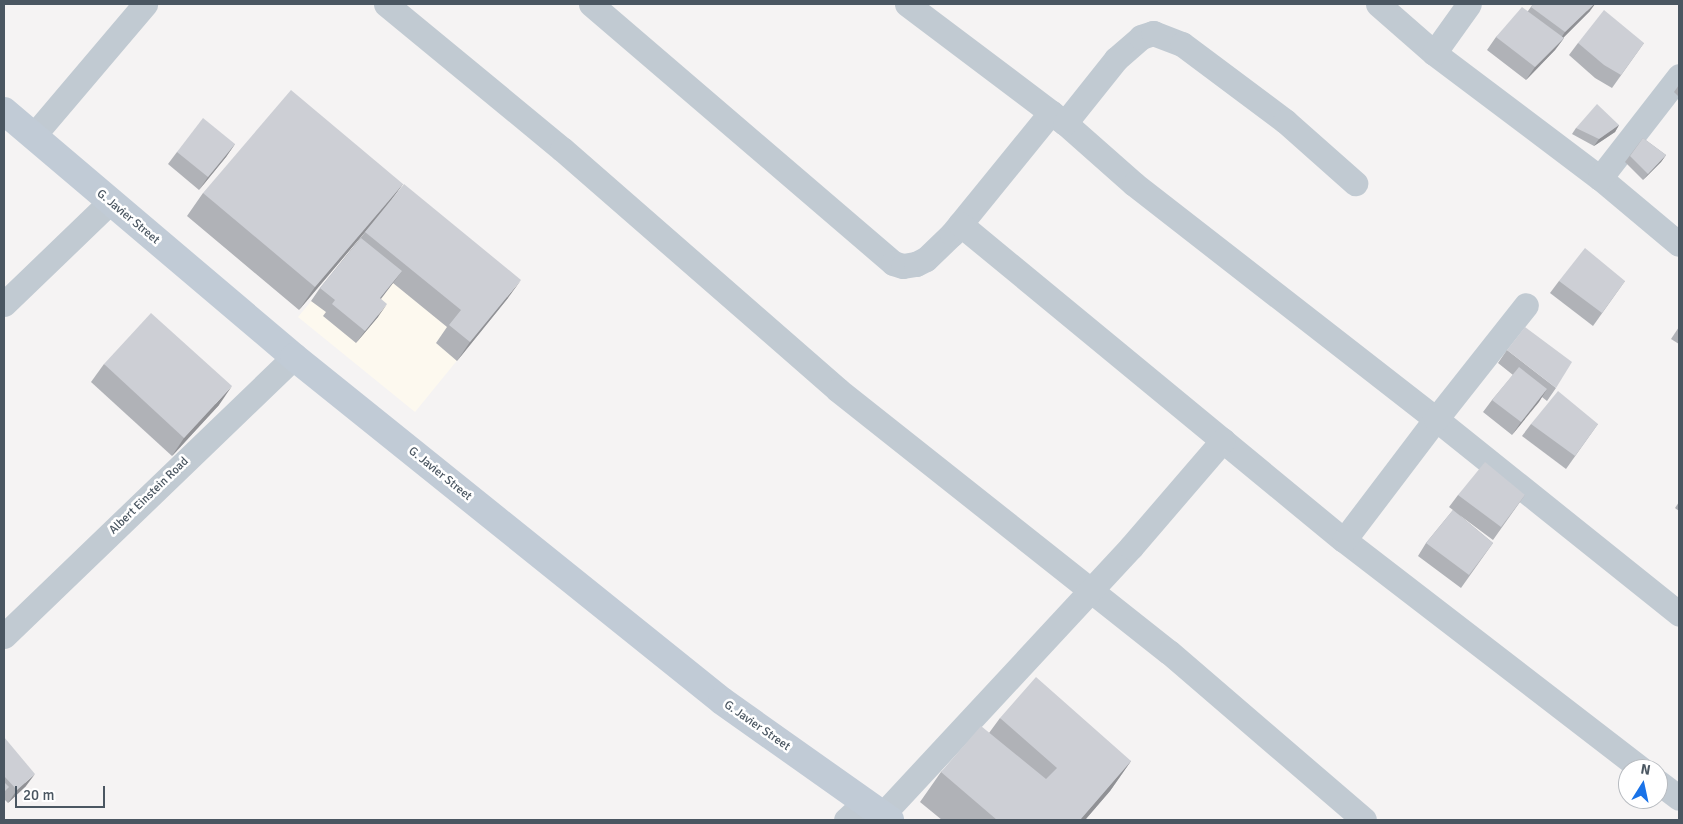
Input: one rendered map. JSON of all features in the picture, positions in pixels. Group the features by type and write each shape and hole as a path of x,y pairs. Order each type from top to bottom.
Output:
{"street":[{"path":"34,135 146,4"},
{"path":"386,4 562,149 838,390 1169,652 1364,820"},
{"path":"591,4 893,262 903,266 916,264 926,259 1116,59 1141,37 1153,33 1182,44 1285,121 1355,183"},
{"path":"907,4 1058,118 1134,184 1436,419 1679,614"},
{"path":"1378,4 1434,53 1600,178 1679,244"},
{"path":"1434,53 1469,4"},
{"path":"1600,178 1679,76"},
{"name":"G. Javier Street","path":"4,111 294,356 722,701 871,814"},
{"path":"4,304 110,202"},
{"path":"960,224 1344,540 1628,759"},
{"path":"1344,540 1526,305"},
{"name":"Albert Einstein Road","path":"4,636 294,356"},
{"path":"871,814 1090,591 1131,547 1222,440"},
{"path":"1668,790 1679,798"}],"shaded area":[{"path":"353,251 508,298 415,412 298,317"}],"building":[{"path":"1533,4 1594,4 1565,32 1531,7"},
{"path":"1522,7 1564,38 1535,67 1496,37"},
{"path":"1604,10 1644,43 1621,75 1604,65 1578,43"},
{"path":"291,90 403,184 315,287 203,193"},
{"path":"1597,104 1619,125 1599,139 1576,128"},
{"path":"203,118 235,144 208,177 177,152"},
{"path":"1643,138 1666,155 1648,174 1630,156"},
{"path":"404,184 521,280 470,342 449,325 461,310 365,232"},
{"path":"361,238 402,271 380,298 387,304 365,331 332,304 335,300 320,288"},
{"path":"1585,248 1625,281 1602,313 1559,281"},
{"path":"151,313 232,386 184,438 104,364"},
{"path":"1525,327 1572,362 1556,388 1507,350"},
{"path":"1519,367 1547,389 1521,422 1492,400"},
{"path":"1558,391 1598,424 1575,456 1531,424"},
{"path":"1485,462 1525,495 1501,527 1458,495"},
{"path":"1453,510 1493,543 1469,575 1426,543"},
{"path":"1036,677 1131,761 1080,820 997,820 941,772 981,726 1046,779 1057,768 1000,718"},
{"path":"4,737 35,774 17,790 4,776"},
{"path":"4,782 9,787 4,792"}]}
